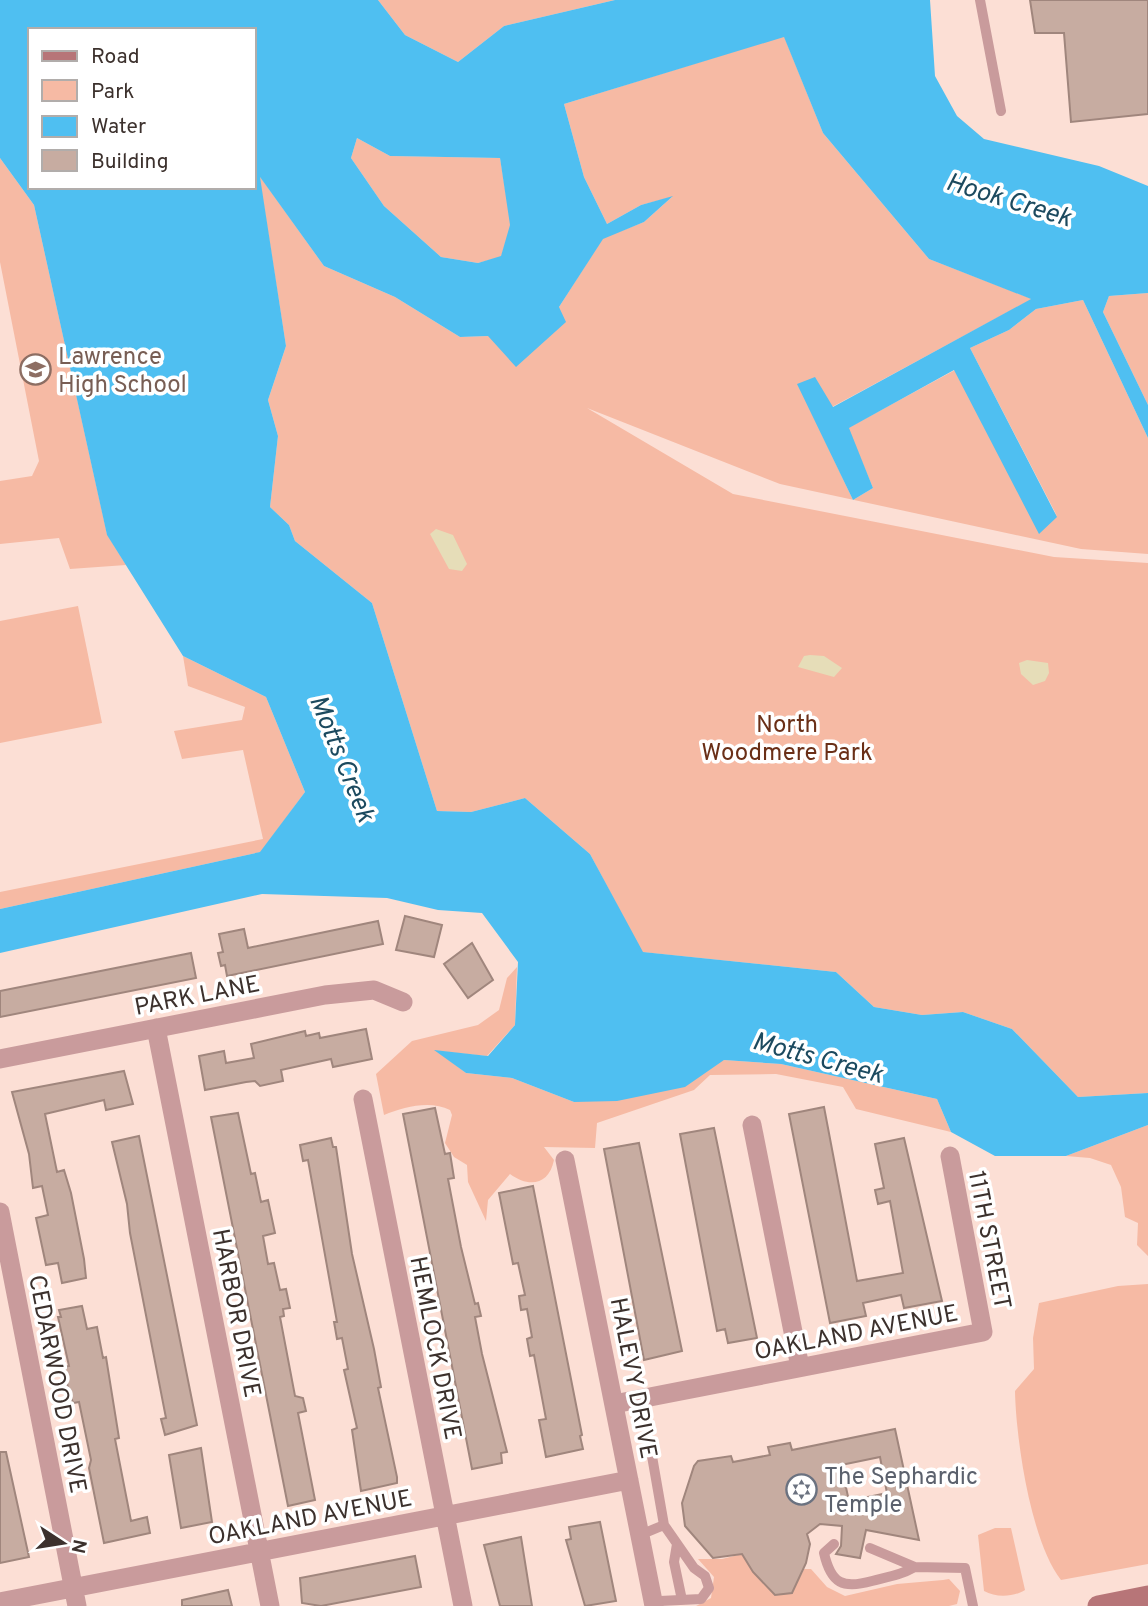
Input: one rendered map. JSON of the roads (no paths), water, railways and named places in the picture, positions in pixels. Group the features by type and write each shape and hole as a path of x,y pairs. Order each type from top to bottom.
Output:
{"street":[{"name":"PARK LANE","path":"0,1059 325,995 374,990 404,1002"},
{"name":"HARBOR DRIVE","path":"156,1028 270,1606"},
{"name":"HEMLOCK DRIVE","path":"363,1099 463,1606"},
{"path":"752,1125 800,1367"},
{"name":"11TH STREET","path":"950,1156 983,1332"},
{"name":"HALEVY DRIVE","path":"565,1160 654,1605"},
{"name":"CEDARWOOD DRIVE","path":"0,1212 75,1597"},
{"name":"OAKLAND AVENUE","path":"614,1404 983,1332"},
{"name":"OAKLAND AVENUE","path":"0,1602 75,1597 258,1551 629,1480"},
{"path":"1098,1606 1148,1596"}],"lane":[{"path":"980,0 1001,111"},
{"path":"649,1439 664,1525 694,1568 705,1576 709,1588 701,1599 660,1601 654,1605"},
{"path":"640,1535 664,1525"},
{"path":"677,1545 674,1562 682,1600"},
{"path":"834,1545 824,1553 828,1568 836,1580 854,1587 900,1575 915,1567"},
{"path":"870,1548 915,1567 965,1568 973,1606"}],"water":[{"path":"0,0 378,0 405,35 458,62 504,26 615,0 930,0 935,76 957,116 984,139 1099,166 1148,186 1148,293 1109,296 1103,312 1148,405 1148,438 1083,300 1036,309 1009,330 970,348 1057,517 1039,534 954,370 849,428 873,488 853,500 797,384 815,377 833,407 1031,299 929,259 823,133 784,37 564,104 584,177 607,224 641,205 673,196 644,222 603,239 559,307 566,322 516,367 488,336 460,337 395,297 324,266 260,177 286,346 268,400 278,436 270,507 289,525 295,541 372,603 437,811 471,812 525,798 590,854 643,952 836,972 874,1007 922,1015 963,1012 1012,1029 1078,1097 1148,1093 1148,1125 1066,1156 995,1156 951,1132 937,1099 781,1064 724,1060 685,1087 617,1101 574,1102 512,1078 466,1073 434,1050 488,1056 515,1025 518,962 482,913 438,910 387,898 262,894 0,953 0,909 260,852 305,792 266,697 183,656 107,535 34,205 0,158","holes":["357,138 390,156 500,158 510,225 501,256 478,263 441,257 384,206 351,158"]}],"place":[{"name":"Lawrence High School","path":"35,370"},
{"name":"The Sephardic Temple","path":"801,1490"}],"water label":[{"name":"Hook Creek","path":"1009,199"},
{"name":"Motts Creek","path":"343,758"},
{"name":"Motts Creek","path":"818,1057"}],"park label":[{"name":"North Woodmere Park","path":"787,738"}]}
